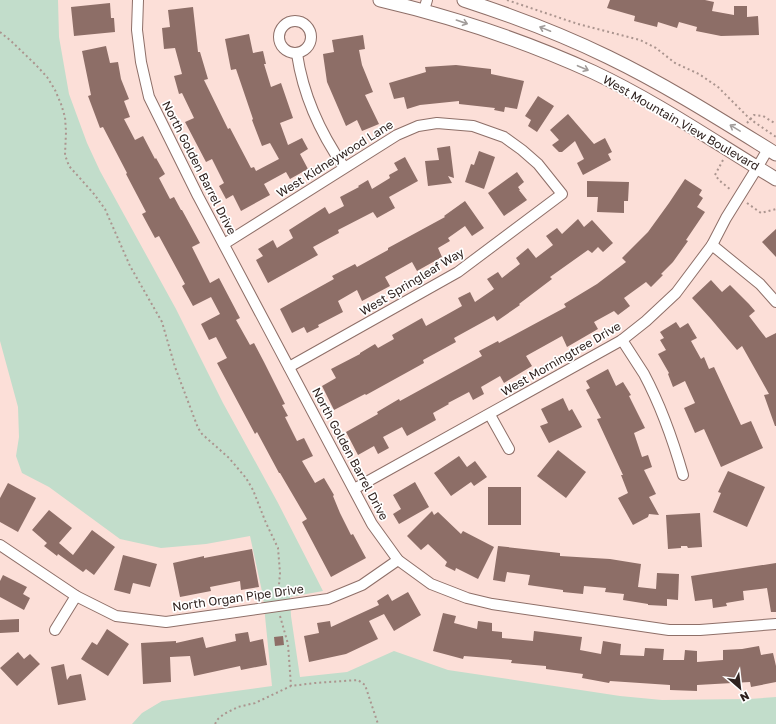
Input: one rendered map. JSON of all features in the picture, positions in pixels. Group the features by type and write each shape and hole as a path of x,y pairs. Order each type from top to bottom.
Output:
{"street":[{"name":"North Golden Barrel Drive","path":"138,0 137,30 141,62 149,97 170,142 372,524 398,560 430,584 467,598 492,604 669,630 700,630 776,624"},
{"name":"West Mountain View Boulevard","path":"380,0 426,5 593,72 640,97 776,179"},
{"name":"West Mountain View Boulevard","path":"464,0 522,20 609,57 662,85 772,151"},
{"path":"297,54 299,69 309,100 326,139 344,167"},
{"name":"West Kidneywood Lane","path":"224,244 397,135 418,126 437,122 473,126 504,137 538,164 562,194"},
{"name":"West Morningtree Drive","path":"354,489 490,415 622,340 646,321 676,292 712,245 726,218 757,168 772,151"},
{"name":"West Springleaf Way","path":"289,367 458,272 562,194"},
{"path":"712,245 760,284 776,302"},
{"path":"622,340 643,374 662,412 675,447 683,475"},
{"path":"490,415 509,449"},
{"name":"North Organ Pipe Drive","path":"0,546 76,596 116,616 166,622 328,599 362,585 398,560"},
{"path":"55,630 76,596"}],"path":[{"path":"507,0 578,24 640,40 656,48 675,63 699,74 718,87 750,119 776,137"},
{"path":"0,32 12,41 36,65 47,77 55,90 65,117 65,155 69,166 94,194 105,210 130,266 162,322 175,367 196,424 202,434 229,458 253,490 280,555 278,592 279,606 281,620 288,644 291,686"},
{"path":"215,724 218,718 224,714 238,707 255,703 291,686 315,682 358,680 365,685 378,724"}],"green space":[{"path":"0,0 58,0 59,37 69,94 87,143 100,171 176,309 223,403 278,503 323,591 290,597 291,616 300,677 347,672 394,651 448,670 620,696 662,700 749,699 776,697 776,724 132,724 142,713 162,701 272,686 263,596 250,536 206,544 161,548 120,539 49,487 22,473 16,456 19,437 18,407 0,341"}],"building":[{"path":"610,0 705,0 714,2 712,11 734,15 734,6 747,6 747,17 758,16 759,35 721,36 696,31 697,27 679,22 677,28 658,22 657,27 634,21 635,16 607,8"},
{"path":"110,3 111,18 114,18 115,32 74,36 71,7"},
{"path":"193,7 198,52 200,52 208,79 204,80 228,129 230,128 251,168 254,167 256,171 279,159 270,143 262,146 236,69 231,70 225,39 249,34 253,53 263,51 266,64 264,64 271,87 281,83 293,118 280,123 288,145 302,138 308,149 300,154 308,169 290,179 286,172 264,184 270,195 241,211 233,195 226,199 219,186 224,183 212,159 206,162 185,122 194,118 182,93 179,94 174,76 182,74 175,48 164,49 162,28 170,27 168,10"},
{"path":"363,35 365,49 359,50 362,65 373,92 365,95 379,124 362,131 357,120 346,126 327,82 323,54 334,52 332,40"},
{"path":"106,46 110,63 118,62 121,79 129,99 124,101 130,117 124,119 135,140 143,136 165,174 159,178 170,199 174,197 200,243 192,247 210,283 219,278 240,318 236,320 250,345 254,343 285,404 282,405 288,416 285,417 297,441 304,438 313,456 302,461 315,483 324,478 334,495 333,496 340,513 351,535 353,534 366,558 331,577 302,522 307,519 279,473 257,432 255,434 217,363 227,358 216,337 209,340 201,324 220,314 211,297 193,306 182,286 185,284 159,236 155,238 142,214 146,212 103,127 100,128 88,96 91,95 82,51"},
{"path":"456,65 491,69 491,74 524,81 517,109 505,107 504,112 494,110 495,108 459,104 459,101 420,105 407,109 404,97 394,99 389,83 426,72 425,67"},
{"path":"538,96 554,106 537,132 528,126 531,120 525,116"},
{"path":"568,114 594,144 605,138 612,152 608,154 611,160 583,175 577,163 584,159 575,141 562,152 559,152 552,145 559,140 550,130"},
{"path":"450,146 454,178 448,176 452,183 428,186 425,161 439,160 437,148"},
{"path":"479,151 495,157 484,189 465,182 471,164 474,165"},
{"path":"405,157 418,181 389,197 395,208 377,218 373,212 338,230 339,233 313,247 318,255 268,283 256,260 263,256 258,249 273,240 277,248 293,238 289,230 325,207 329,214 344,206 340,197 359,187 358,186 368,180 372,189 390,178 389,175 398,170 394,163"},
{"path":"517,172 524,182 518,187 519,190 527,200 504,216 488,193"},
{"path":"685,179 702,190 699,195 703,198 697,207 705,212 686,240 688,241 673,262 661,274 663,275 651,287 646,282 624,298 630,306 618,315 614,311 594,322 598,329 567,347 562,336 526,356 532,366 504,383 500,376 481,387 484,394 473,400 469,392 448,403 449,404 433,413 436,420 407,436 402,427 383,437 389,448 378,454 374,446 358,455 346,432 378,414 377,412 399,399 400,401 482,356 479,351 498,341 499,343 566,307 564,304 597,284 626,262 622,258 648,232"},
{"path":"587,181 629,182 628,201 624,201 624,213 597,212 598,197 587,197"},
{"path":"465,201 484,228 472,236 465,226 448,238 450,241 438,248 442,257 417,271 412,262 385,277 390,286 362,301 357,290 338,301 343,312 318,325 319,327 307,333 304,327 292,333 280,309 334,279 332,276 355,264 357,267 388,250 388,248 445,217 444,216"},
{"path":"578,219 584,227 592,220 613,243 603,252 598,247 592,253 588,250 550,277 552,279 519,304 520,305 497,321 494,316 454,338 456,342 423,360 424,363 366,395 365,394 334,410 322,386 336,378 331,369 360,354 375,344 378,348 394,339 392,335 422,318 426,326 446,315 462,306 458,298 470,292 475,302 494,289 487,279 498,272 502,278 520,264 516,258 528,248 536,258 553,245 546,236 557,228 562,234"},
{"path":"776,229 776,257 762,242"},
{"path":"711,280 722,292 730,285 749,304 755,311 749,316 766,338 776,333 776,426 764,395 769,394 742,346 737,350 692,298"},
{"path":"676,322 680,328 688,323 697,338 691,341 701,359 704,357 709,369 714,367 741,425 751,421 763,448 721,467 704,429 695,433 684,408 695,403 685,381 673,387 668,374 669,373 658,354 666,350 660,340 664,338 660,332"},
{"path":"608,369 616,386 623,382 631,395 629,396 645,428 634,433 642,457 648,455 652,467 644,470 656,494 649,497 659,515 649,514 648,517 633,525 618,498 628,493 621,475 623,475 597,419 601,418 586,390 590,388 586,381"},
{"path":"563,398 569,411 572,409 582,427 549,443 540,426 548,423 541,409"},
{"path":"558,450 586,472 566,498 537,476"},
{"path":"459,456 467,467 475,461 487,477 474,486 471,482 451,496 434,473"},
{"path":"728,471 765,487 747,527 713,512 721,493 718,492"},
{"path":"415,482 429,507 399,524 393,514 401,509 393,495"},
{"path":"8,483 36,498 18,532 0,522 0,498"},
{"path":"488,487 521,487 521,525 488,525"},
{"path":"49,510 72,528 59,543 73,555 92,530 115,547 94,575 86,569 83,572 58,554 57,556 44,546 47,543 32,530"},
{"path":"432,511 434,515 438,512 461,534 463,531 494,547 478,579 456,568 455,571 445,566 447,562 428,544 421,550 407,536"},
{"path":"700,513 702,547 688,548 687,546 681,546 681,548 668,549 666,515"},
{"path":"498,546 560,553 560,556 610,559 641,564 638,587 656,589 657,573 679,574 678,600 667,599 667,606 648,605 623,600 624,594 605,592 606,588 584,586 583,594 563,592 563,590 528,585 530,575 507,572 505,582 493,580"},
{"path":"252,549 259,587 241,590 240,581 210,587 211,591 180,597 173,563 204,556 204,558"},
{"path":"123,555 157,564 150,587 133,583 130,594 114,590"},
{"path":"776,563 776,612 771,612 767,588 743,591 744,600 726,603 727,606 713,608 712,599 695,601 691,576"},
{"path":"3,575 27,587 23,594 30,598 24,610 0,597 0,581"},
{"path":"408,592 421,615 394,631 384,614 369,621 378,639 346,654 309,662 304,636 319,633 317,623 330,621 331,627 379,605 377,601 388,594 392,601"},
{"path":"443,613 456,616 454,623 477,629 478,621 492,623 492,631 502,632 502,638 533,641 534,631 582,637 580,650 601,654 603,641 621,644 620,655 644,656 645,648 664,649 663,660 684,660 685,650 697,651 697,662 723,660 723,650 759,646 761,655 773,653 776,666 776,682 751,687 750,682 697,685 697,691 670,690 670,685 610,681 609,683 582,678 583,674 546,669 546,666 511,663 512,660 464,656 463,659 433,651"},
{"path":"19,619 19,632 0,633 0,620"},
{"path":"107,629 129,644 108,676 81,659 92,642 97,645"},
{"path":"248,632 250,642 263,639 267,665 241,670 240,666 194,676 190,656 170,657 171,682 143,684 141,643 176,641 176,643 203,637 206,648 236,641 235,634"},
{"path":"283,636 284,645 275,646 274,637"},
{"path":"18,652 24,659 30,654 40,664 17,686 0,668"},
{"path":"64,664 67,680 70,676 81,674 86,700 58,705 51,667"}]}
